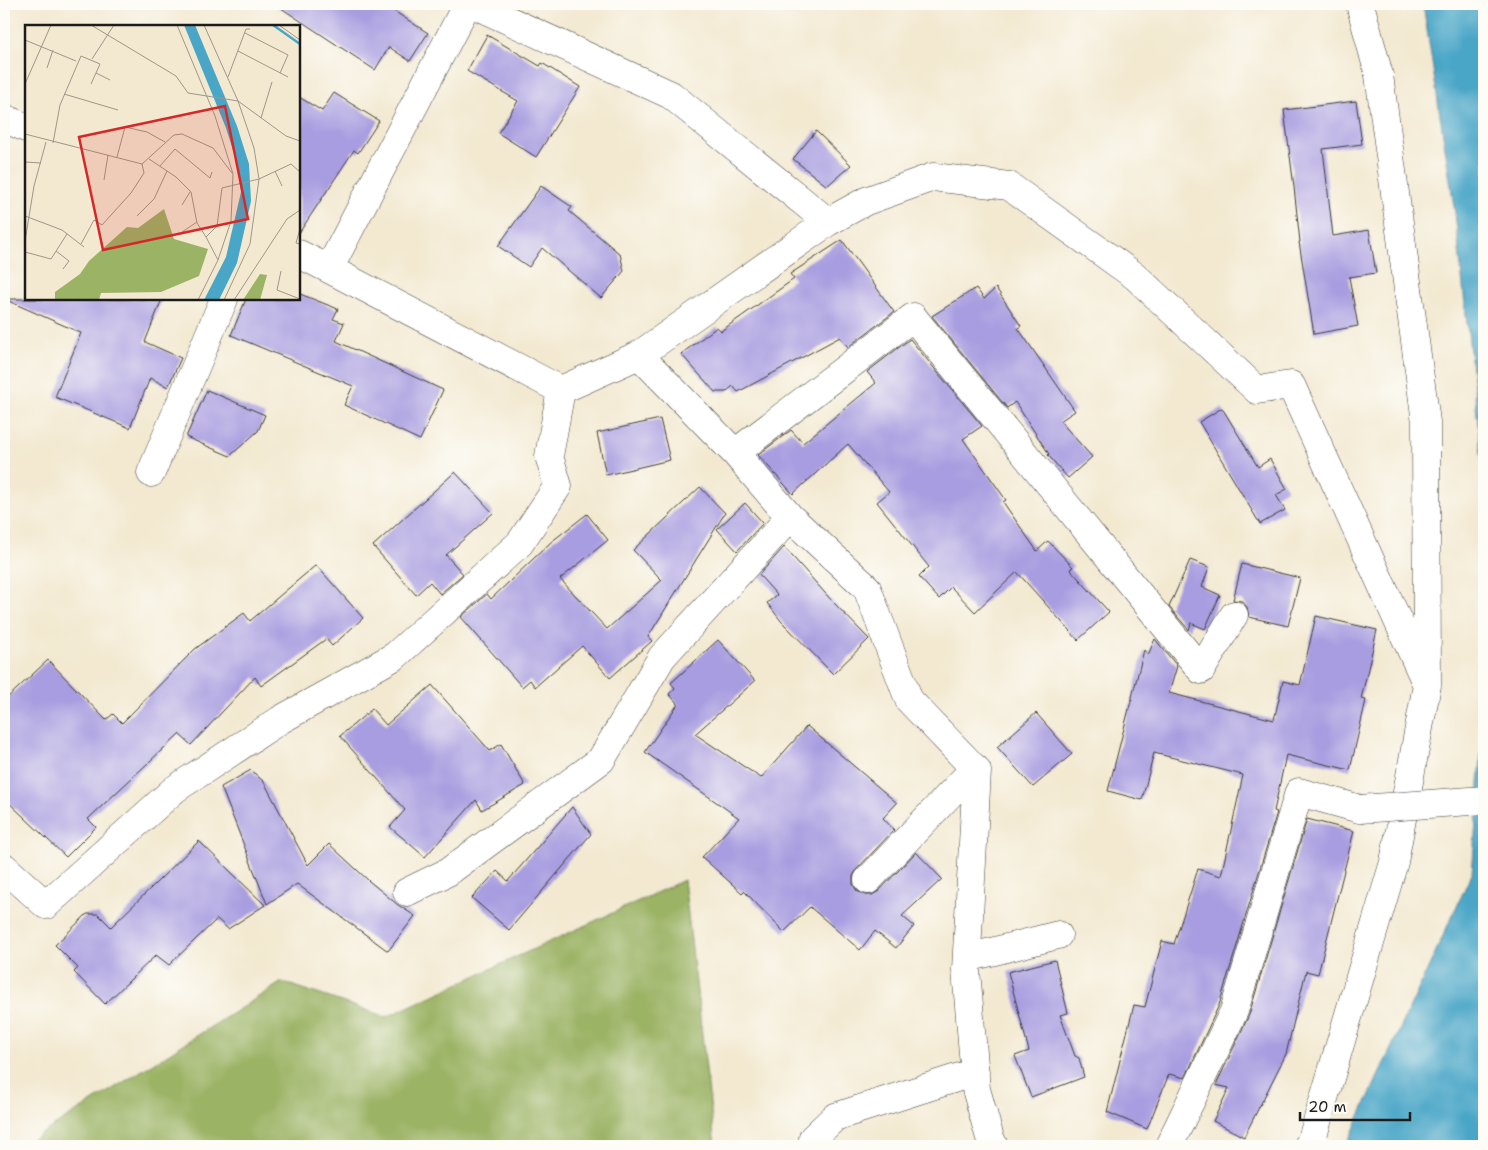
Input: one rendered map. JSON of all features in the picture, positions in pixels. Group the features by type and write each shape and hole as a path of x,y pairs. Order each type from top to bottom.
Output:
{"street":[{"path":"329,269 467,4"},
{"path":"473,4 671,95 828,222"},
{"path":"1308,1146 1312,1139 1394,862 1427,685 1426,422 1379,75 1360,4"},
{"path":"4,118 25,128"},
{"path":"561,390 640,355 828,222 866,201 933,177 1009,186 1135,276 1258,390 1291,385 1427,685"},
{"path":"300,254 561,390"},
{"path":"151,473 224,300"},
{"path":"735,453 913,317 1201,670 1234,615"},
{"path":"640,355 735,453 790,518 867,588 909,700 977,771 966,970 976,1088 994,1146"},
{"path":"4,867 46,904 175,789 280,720 395,656 520,542 558,486 549,456 561,390"},
{"path":"407,892 448,872 601,760 662,657 790,518"},
{"path":"868,880 975,768"},
{"path":"1169,1146 1234,1011 1299,792 1360,809 1484,800"},
{"path":"967,958 1058,935"},
{"path":"813,1138 835,1116 975,1072"}],"green space":[{"path":"684,880 715,1146 17,1146 35,1138 282,982 386,1017"}],"water":[{"path":"1423,4 1484,4 1484,479 1455,213"},
{"path":"1484,719 1484,1131 1477,1146 1346,1146 1472,873"}],"building":[{"path":"275,4 383,4 428,33 410,61 389,47 375,70"},
{"path":"487,35 540,66 542,63 580,87 536,157 498,133 518,101 467,71"},
{"path":"334,93 379,121 358,153 354,150 300,231 300,98 322,111"},
{"path":"1356,101 1362,144 1323,149 1333,236 1369,230 1376,273 1349,277 1358,326 1314,334 1299,242 1284,110"},
{"path":"816,131 851,165 827,186 793,159"},
{"path":"541,186 572,207 569,211 620,254 624,271 601,298 542,248 529,267 498,246"},
{"path":"842,240 894,312 848,347 840,337 738,392 733,386 726,392 715,392 681,354 717,327 721,331 794,279 790,274"},
{"path":"976,288 984,299 996,288 1021,326 1018,328 1075,411 1060,421 1092,457 1068,478 1048,455 1015,402 1007,408 932,316"},
{"path":"300,294 338,309 333,319 344,323 336,341 443,390 420,440 344,405 353,386 231,335 246,300 300,300"},
{"path":"4,299 162,300 145,342 181,358 168,387 150,378 130,428 55,397 81,333"},
{"path":"910,339 982,426 963,439 1006,500 1003,502 1037,551 1048,541 1073,567 1070,569 1109,612 1078,640 1017,572 975,612 951,587 939,599 919,577 929,567 877,502 889,492 848,444 793,494 758,455 791,430 803,443 876,383 867,372"},
{"path":"207,390 265,415 258,431 230,456 186,437"},
{"path":"1222,408 1258,467 1270,459 1287,489 1276,495 1285,510 1260,524 1199,422"},
{"path":"660,419 670,460 606,475 597,433"},
{"path":"455,472 493,513 446,555 463,574 440,594 430,582 416,595 373,546"},
{"path":"700,487 725,513 648,637 652,641 610,678 582,646 535,687 530,680 522,687 461,617 487,594 491,599 551,542 587,514 608,540 560,579 607,629 662,580 633,550"},
{"path":"745,503 763,523 737,551 717,529"},
{"path":"784,547 869,639 833,674 782,622 767,603 777,595 759,575"},
{"path":"1190,560 1209,567 1202,587 1220,595 1205,629 1191,623 1189,630 1169,607"},
{"path":"1242,564 1300,578 1288,626 1249,617 1247,607 1242,601 1233,600"},
{"path":"316,565 363,618 332,646 326,639 261,686 255,677 191,745 179,734 88,819 96,827 66,857 4,798 4,701 48,660 106,720 113,714 122,723 195,649 244,613 250,621"},
{"path":"1316,616 1377,630 1361,699 1366,700 1350,770 1286,755 1274,811 1277,812 1219,1005 1185,1078 1169,1074 1147,1129 1107,1112 1134,1005 1145,1007 1162,941 1174,944 1198,869 1221,876 1243,775 1154,753 1142,800 1108,791 1144,650 1148,655 1155,639 1177,666 1169,693 1274,720 1283,681 1300,685"},
{"path":"718,640 755,681 695,734 761,778 807,726 897,803 883,818 894,830 857,869 853,876 853,884 857,891 865,895 872,895 879,891 916,852 942,879 902,916 914,926 896,948 875,931 860,950 810,907 784,932 744,891 742,893 702,857 739,818 645,752 678,704 669,694 675,688 671,683"},
{"path":"432,685 490,751 501,744 525,785 482,810 476,800 425,857 390,827 405,810 340,736 372,709 386,725"},
{"path":"1036,713 1072,754 1033,787 997,747"},
{"path":"251,770 264,782 308,865 329,844 369,881 398,905 415,916 388,951 297,884 267,904 221,787"},
{"path":"572,807 591,834 509,930 472,898 497,871 508,881"},
{"path":"1307,819 1354,831 1318,974 1306,971 1286,1054 1244,1137 1213,1121 1229,1088 1216,1085 1249,1015"},
{"path":"199,841 265,905 228,929 217,919 169,965 156,955 105,1004 74,972 78,968 55,945 87,914 98,914 111,927"},
{"path":"1055,960 1068,1013 1060,1015 1075,1056 1079,1058 1084,1077 1031,1097 1015,1056 1029,1051 1008,972"}]}
